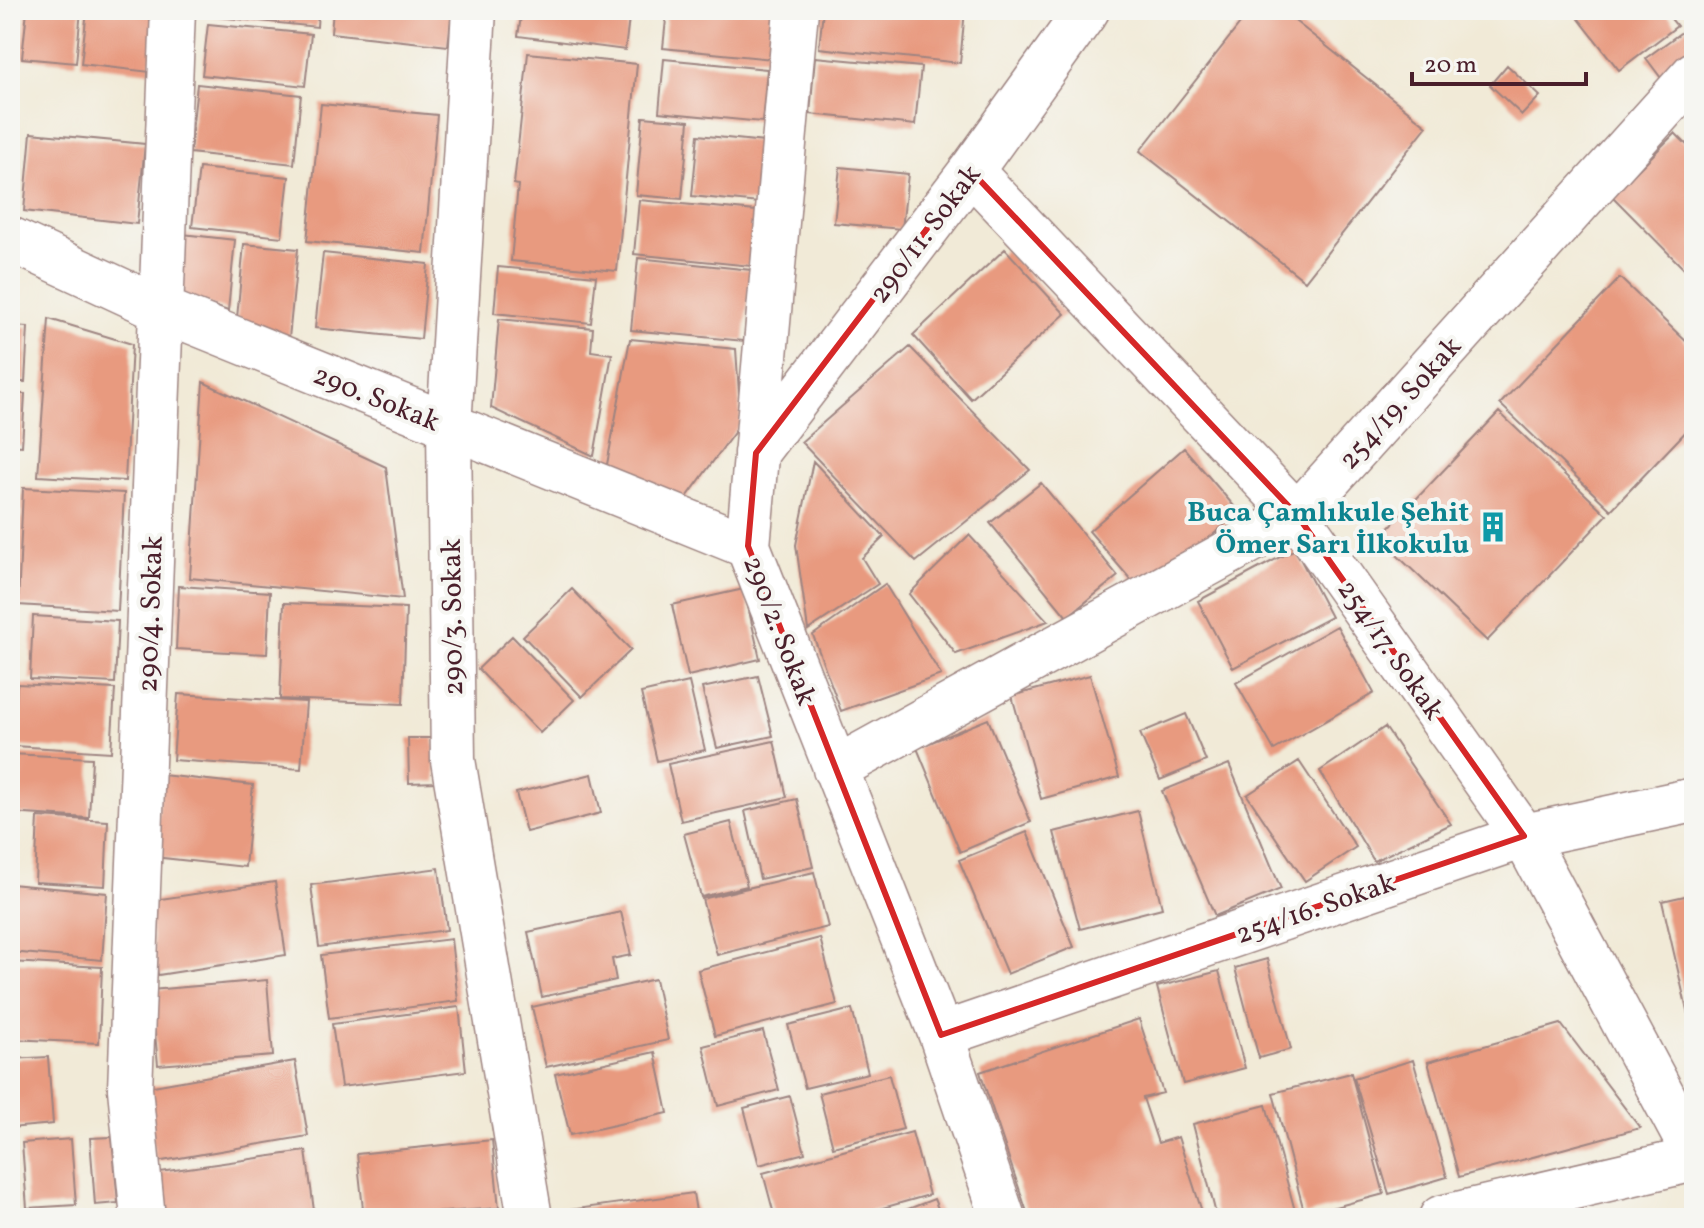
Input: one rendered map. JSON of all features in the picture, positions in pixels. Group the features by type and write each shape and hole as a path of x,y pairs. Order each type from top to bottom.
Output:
{"street":[{"name":"290/4. Sokak","path":"143,1218 130,1089 173,10"},
{"name":"290/3. Sokak","path":"474,10 449,427 453,760 530,1218"},
{"name":"290/2. Sokak","path":"796,10 748,546 941,1035 1003,1218"},
{"name":"290/11. Sokak","path":"756,453 971,171 1087,10"},
{"name":"254/19. Sokak","path":"835,769 1297,515 1694,74"},
{"name":"254/17. Sokak","path":"971,171 1297,515 1524,836 1694,1156"},
{"name":"290. Sokak","path":"10,239 161,309 748,546"},
{"name":"254/16. Sokak","path":"941,1035 1524,836 1694,800"},
{"path":"1454,1216 1694,1156"}],"highlighted area":[{"path":"971,171 1297,515 1524,836 941,1035 748,546 756,453"}],"building":[{"path":"10,10 19,10 14,55 10,54"},
{"path":"27,10 81,10 76,63 22,58"},
{"path":"87,10 156,10 150,72 81,64"},
{"path":"201,10 318,10 317,27 200,15"},
{"path":"333,10 452,10 448,46 331,33"},
{"path":"522,10 630,10 625,50 518,36"},
{"path":"667,10 776,10 772,59 663,48"},
{"path":"823,10 965,10 960,63 819,48"},
{"path":"1251,10 1281,10 1427,126 1305,281 1140,151"},
{"path":"1572,10 1664,10 1677,26 1619,70"},
{"path":"1694,23 1694,60 1664,82 1646,58"},
{"path":"208,24 311,34 305,86 202,75"},
{"path":"528,53 637,64 617,271 511,261 518,185 514,184"},
{"path":"815,57 921,67 915,125 810,114"},
{"path":"664,59 767,69 762,122 659,112"},
{"path":"1507,65 1540,96 1522,115 1490,85"},
{"path":"197,84 301,95 294,164 190,153"},
{"path":"321,104 437,115 424,253 307,241"},
{"path":"643,117 689,121 682,199 636,195"},
{"path":"31,133 145,144 137,224 24,211"},
{"path":"1675,133 1694,152 1694,273 1691,276 1612,196"},
{"path":"698,135 764,142 759,203 692,196"},
{"path":"840,167 908,174 902,229 834,223"},
{"path":"199,168 289,177 282,237 192,227"},
{"path":"639,200 756,211 751,266 634,254"},
{"path":"182,234 235,240 228,311 176,293"},
{"path":"244,244 298,249 289,338 237,318"},
{"path":"1005,249 1065,314 971,399 913,335"},
{"path":"323,253 428,264 421,339 315,328"},
{"path":"638,258 751,270 744,341 631,330"},
{"path":"498,267 596,276 591,323 494,313"},
{"path":"1620,278 1694,349 1694,423 1611,510 1500,404"},
{"path":"49,319 132,344 125,481 38,476"},
{"path":"499,319 593,328 591,351 612,354 594,456 491,408"},
{"path":"10,326 28,327 25,382 10,382"},
{"path":"630,339 736,349 741,423 682,504 606,470"},
{"path":"910,347 1030,470 916,562 801,442"},
{"path":"203,382 386,467 403,599 190,578"},
{"path":"10,394 25,394 22,446 10,445"},
{"name":"Buca Çamlıkule Şehit Ömer Sarı İlkokulu","path":"1499,412 1607,515 1487,641 1379,538"},
{"path":"1184,448 1239,512 1144,595 1089,531"},
{"path":"813,461 884,537 862,558 878,584 808,630 796,545"},
{"path":"1041,483 1118,576 1067,617 990,523"},
{"path":"23,488 124,493 118,611 18,605"},
{"path":"969,535 1048,621 956,654 909,594"},
{"path":"1295,549 1331,617 1233,668 1198,601"},
{"path":"885,584 941,675 841,711 813,635"},
{"path":"179,586 270,592 267,654 176,649"},
{"path":"572,589 631,650 582,697 523,636"},
{"path":"744,589 760,659 688,676 672,605"},
{"path":"284,603 406,608 403,704 280,699"},
{"path":"33,616 118,621 115,683 30,679"},
{"path":"1337,626 1374,693 1274,750 1236,683"},
{"path":"512,636 574,700 540,733 478,669"},
{"path":"1090,675 1119,777 1041,799 1012,696"},
{"path":"758,676 773,736 717,748 702,688"},
{"path":"689,682 705,750 657,761 641,693"},
{"path":"17,684 115,689 111,752 14,746"},
{"path":"178,694 306,702 301,769 173,760"},
{"path":"1186,714 1206,761 1160,780 1140,733"},
{"path":"988,719 1031,822 960,852 917,748"},
{"path":"1385,727 1451,824 1374,861 1320,771"},
{"path":"408,738 434,738 436,782 409,783"},
{"path":"774,741 787,797 681,821 668,764"},
{"path":"10,754 92,758 89,818 10,813"},
{"path":"1299,761 1356,847 1305,881 1247,795"},
{"path":"1229,764 1281,889 1215,916 1162,791"},
{"path":"592,774 601,813 526,832 516,793"},
{"path":"162,775 253,785 245,867 154,857"},
{"path":"797,799 813,867 760,879 745,811"},
{"path":"1138,811 1162,908 1080,929 1054,832"},
{"path":"38,817 108,821 105,886 35,882"},
{"path":"731,822 747,886 701,897 684,834"},
{"path":"1027,832 1074,947 1007,974 959,860"},
{"path":"439,868 447,930 319,947 311,885"},
{"path":"814,872 828,927 717,955 702,899"},
{"path":"275,882 286,955 158,975 147,901"},
{"path":"10,884 107,893 102,960 10,952"},
{"path":"1694,894 1694,1036 1693,1036 1662,901"},
{"path":"621,912 631,955 612,959 616,980 542,997 528,932"},
{"path":"820,938 837,1004 715,1036 698,970"},
{"path":"451,939 458,1001 329,1018 321,955"},
{"path":"1267,959 1291,1049 1259,1058 1235,968"},
{"path":"10,962 102,967 99,1043 10,1039"},
{"path":"1219,971 1245,1068 1183,1084 1157,987"},
{"path":"655,979 668,1040 546,1067 532,1007"},
{"path":"267,980 273,1056 158,1065 151,990"},
{"path":"459,1007 466,1071 341,1087 332,1024"},
{"path":"852,1009 868,1073 805,1088 788,1025"},
{"path":"1139,1019 1163,1093 1143,1098 1158,1143 1178,1137 1204,1218 1029,1218 980,1072"},
{"path":"1561,1024 1640,1128 1459,1177 1428,1062"},
{"path":"763,1031 779,1090 718,1106 703,1046"},
{"path":"655,1052 668,1113 570,1135 555,1074"},
{"path":"48,1057 53,1124 10,1128 10,1059"},
{"path":"1413,1060 1447,1177 1389,1194 1354,1078"},
{"path":"295,1061 308,1136 156,1162 142,1088"},
{"path":"1351,1073 1384,1194 1305,1215 1273,1093"},
{"path":"889,1075 903,1129 833,1147 819,1093"},
{"path":"790,1096 805,1153 759,1165 744,1108"},
{"path":"1266,1105 1297,1218 1217,1218 1193,1124"},
{"path":"912,1132 929,1195 847,1218 775,1218 763,1173"},
{"path":"112,1137 118,1203 95,1205 90,1138"},
{"path":"71,1139 76,1205 27,1208 22,1143"},
{"path":"492,1140 499,1208 364,1218 357,1154"},
{"path":"306,1151 315,1218 159,1218 153,1173"},
{"path":"693,1193 697,1218 571,1218 569,1210"},
{"path":"934,1199 942,1218 885,1218"}],"place":[{"name":"Buca Çamlıkule Şehit Ömer Sarı İlkokulu","path":"1493,527"}]}
